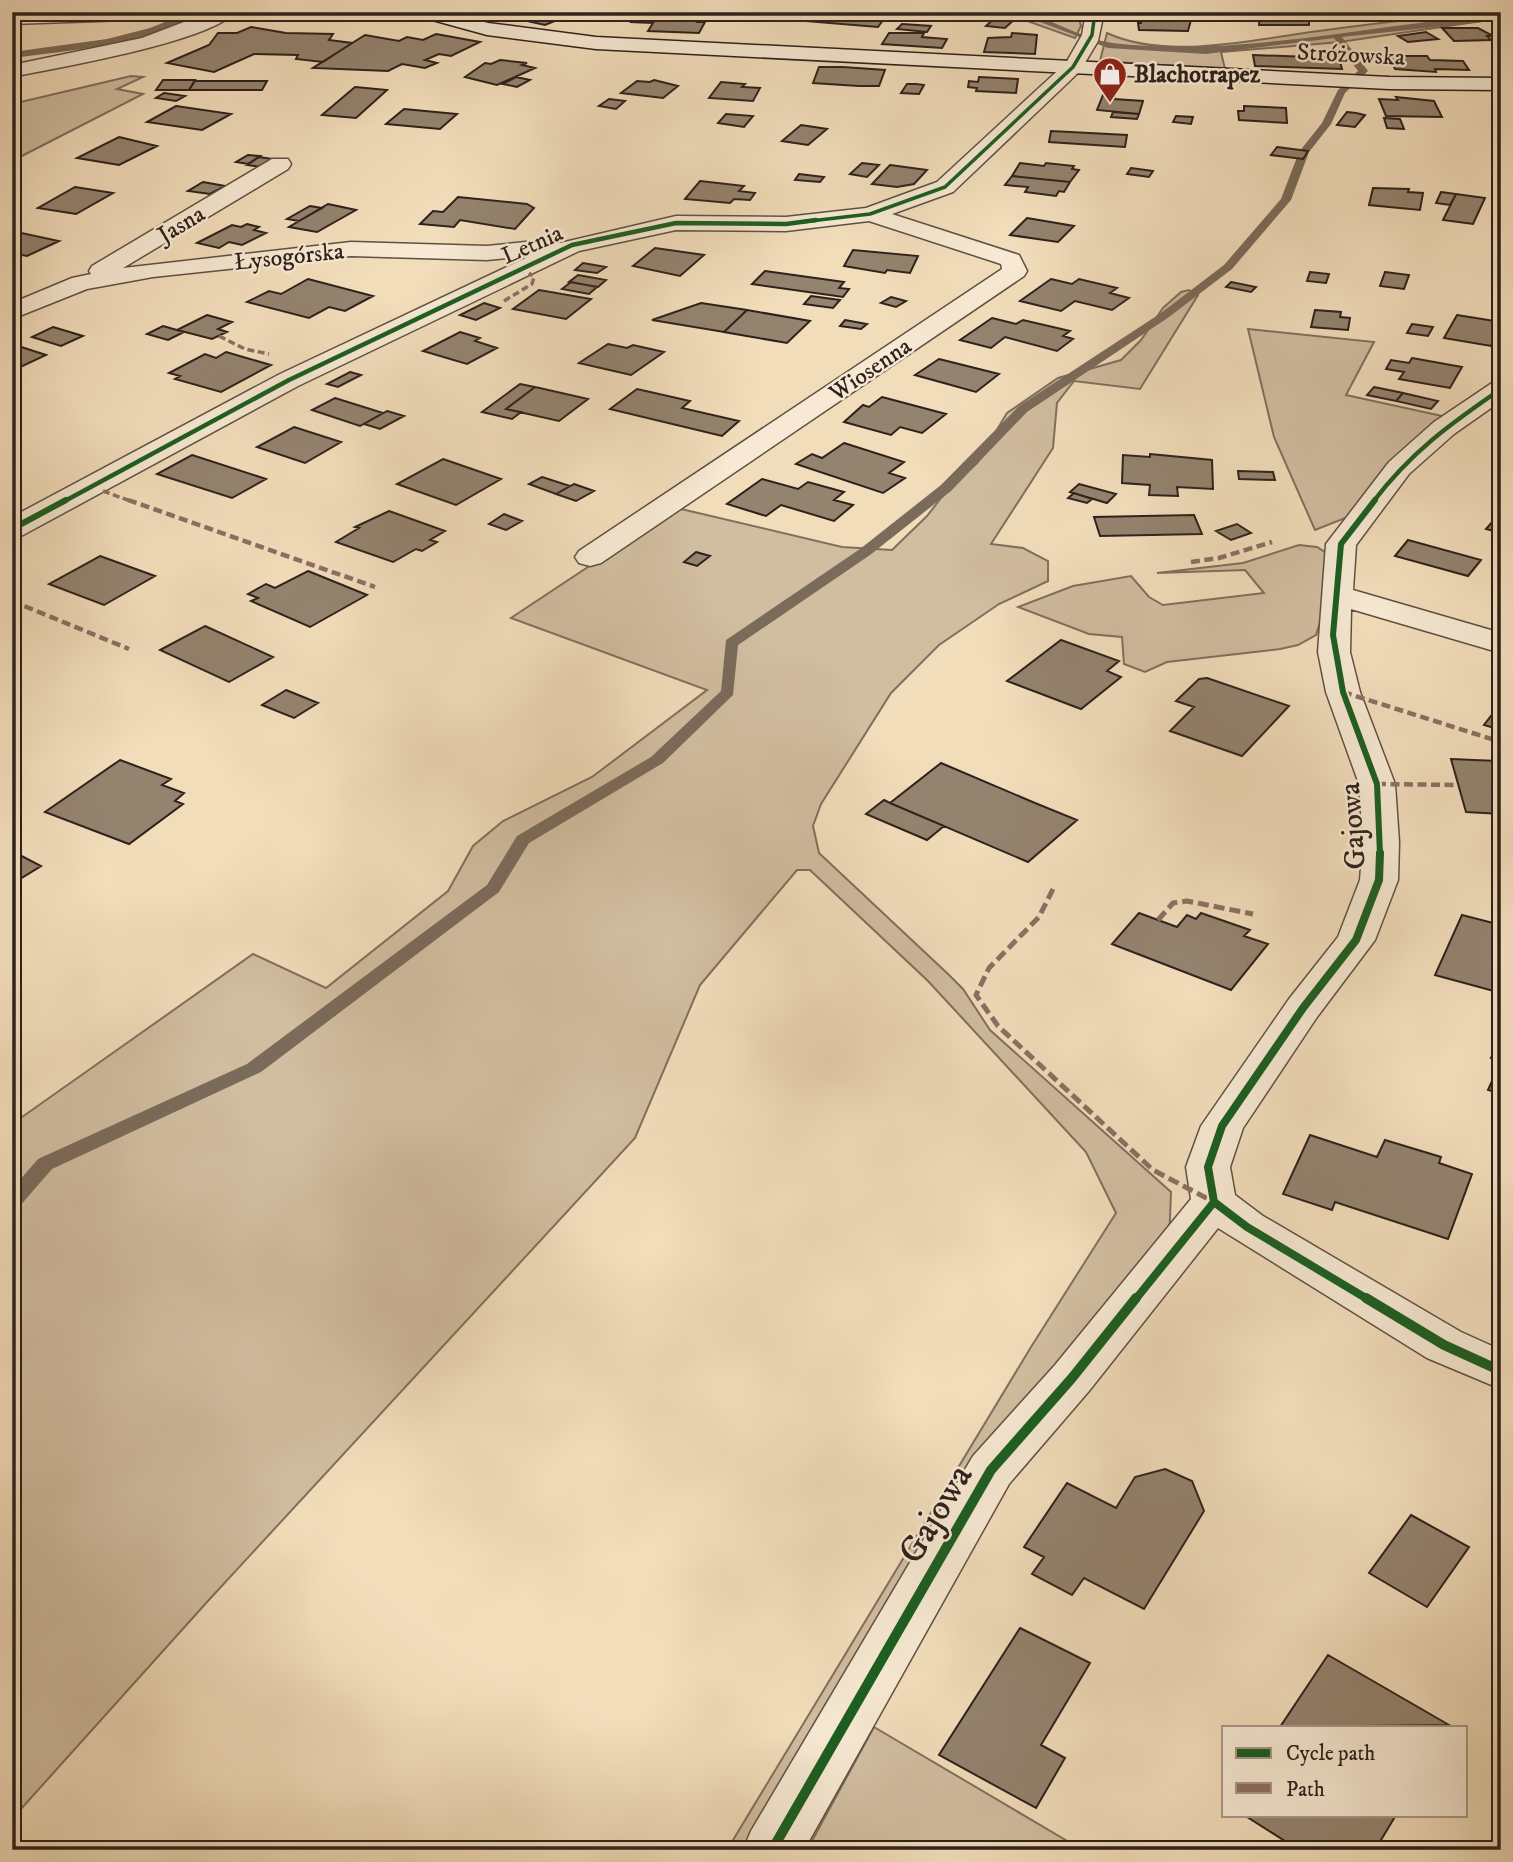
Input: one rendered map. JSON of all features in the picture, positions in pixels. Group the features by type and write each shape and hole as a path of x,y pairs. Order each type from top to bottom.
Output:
{"street":[{"path":"12,18 180,12"},
{"path":"12,71 141,43 226,12"},
{"name":"Stróżowska","path":"425,12 487,29 596,43 1079,59 1389,83 1501,84"},
{"path":"1079,59 1095,19"},
{"name":"Letnia","path":"12,529 289,380 572,245 676,223 786,224 870,214 945,187 1079,59"},
{"name":"Jasna","path":"81,283 281,164"},
{"name":"Wiosenna","path":"590,557 1015,271 1011,260 870,214"},
{"name":"Łysogórska","path":"12,312 81,283 153,270 351,249 487,253 572,245"},
{"name":"Gajowa","path":"772,1850 991,1470 1072,1378 1214,1202 1208,1167 1222,1126 1303,1008 1356,940 1379,880 1381,842 1377,783 1343,691 1334,652 1341,544 1399,468 1444,428 1501,389"},
{"path":"1337,596 1501,643"},
{"path":"1214,1202 1247,1227 1435,1339 1501,1371"}],"shaded area":[{"path":"1002,12 1077,12 1081,26 1075,38"},
{"path":"1501,13 1501,21 1482,21 1340,42 1221,52 1225,69 1100,61 1107,33 1157,46 1212,46 1410,20"},
{"path":"131,76 143,77 117,89 143,94 12,161 12,119 15,117 12,117 12,104"},
{"path":"1189,290 1198,295 1140,389 1074,381 1057,403 1053,448 991,544 1023,548 1048,561 1048,581 999,604 939,645 891,693 821,804 813,826 819,853 963,989 990,1030 1171,1192 1169,1243 754,1850 727,1850 1031,1347 1116,1213 1086,1152 928,981 810,870 797,870 700,985 635,1138 207,1602 12,1819 12,1289 21,1284 12,1287 12,1121 15,1122 253,954 326,988 448,891 473,846 503,821 592,777 707,690 511,618 677,508 842,547 892,550 927,516 948,489 977,463 1007,413 1058,378 1121,360 1141,340 1163,308 1181,292"},
{"path":"1248,329 1374,342 1346,395 1447,417 1348,517 1315,530 1274,437"},
{"path":"1299,545 1317,547 1328,554 1321,619 1316,635 1298,645 1280,649 1167,662 1145,672 1124,664 1122,637 1089,634 1018,607 1073,586 1131,576 1149,597 1163,605 1264,593 1245,570 1157,573 1243,563"},
{"path":"874,1727 1069,1842 1064,1850 807,1850"}],"building":[{"path":"486,12 577,12 545,25"},
{"path":"637,12 699,17 697,22 705,22 699,33 648,31 653,23 631,22"},
{"path":"786,12 889,12 878,27 780,19"},
{"path":"1260,12 1309,14 1309,25 1259,25"},
{"path":"998,15 1017,17 1005,28 986,26"},
{"path":"1143,17 1191,20 1188,31 1139,30 1138,23 1141,23"},
{"path":"902,24 931,26 927,32 897,29"},
{"path":"251,27 286,33 333,34 329,40 352,43 323,62 296,59 298,55 254,54 214,72 167,63 209,45 218,33 237,33"},
{"path":"1442,28 1478,28 1493,36 1487,36 1491,40 1454,41"},
{"path":"1426,32 1438,39 1408,42 1398,36"},
{"path":"889,33 924,33 922,37 947,39 942,48 882,44"},
{"path":"1012,33 1037,35 1035,54 984,52 988,38 1011,37"},
{"path":"436,34 480,42 451,56 439,54 425,60 437,63 425,68 402,64 388,71 313,68 365,35 399,41 407,37 423,40"},
{"path":"1253,55 1339,58 1342,69 1255,66"},
{"path":"1389,56 1427,56 1430,60 1463,61 1469,70 1435,69 1436,72 1395,69"},
{"path":"500,60 527,63 522,65 535,68 497,85 465,77 485,63 491,64"},
{"path":"819,67 885,70 879,86 859,86 813,83"},
{"path":"516,77 530,80 517,87 503,84"},
{"path":"979,77 1018,79 1016,93 976,91 977,88 968,87 969,81 978,82"},
{"path":"163,80 195,80 189,90 156,90"},
{"path":"654,80 678,86 663,98 621,93 637,81"},
{"path":"195,81 267,81 262,90 189,90"},
{"path":"721,82 760,88 753,101 709,98"},
{"path":"907,84 924,85 919,94 901,93"},
{"path":"355,87 387,90 356,118 322,115"},
{"path":"164,93 185,96 176,101 156,98"},
{"path":"1103,95 1115,96 1114,99 1143,101 1139,114 1097,110"},
{"path":"1396,97 1434,101 1442,117 1386,116 1379,99 1398,100"},
{"path":"609,99 625,101 616,109 599,106"},
{"path":"176,106 231,114 202,130 147,122"},
{"path":"1244,106 1286,108 1287,123 1239,120 1238,111 1244,111"},
{"path":"404,109 457,114 440,129 386,124"},
{"path":"1113,112 1139,114 1137,119 1111,117"},
{"path":"1347,112 1365,115 1355,127 1337,125"},
{"path":"726,114 753,116 744,127 718,123"},
{"path":"1176,116 1193,117 1191,124 1173,122"},
{"path":"1384,118 1400,119 1404,129 1387,128"},
{"path":"801,125 827,129 808,145 782,141"},
{"path":"1051,131 1127,135 1125,147 1049,142"},
{"path":"119,137 157,146 119,165 77,158"},
{"path":"1277,147 1308,151 1303,159 1271,155"},
{"path":"248,155 260,156 248,164 236,162"},
{"path":"259,157 273,159 261,167 247,165"},
{"path":"862,163 879,165 867,177 850,174"},
{"path":"1020,163 1074,166 1072,169 1079,170 1070,182 1012,176"},
{"path":"890,165 927,170 914,184 897,187 872,184"},
{"path":"1131,168 1153,171 1149,177 1127,174"},
{"path":"799,174 824,177 820,182 795,180"},
{"path":"1012,176 1070,182 1064,192 1059,191 1056,196 1025,192 1028,187 1005,185"},
{"path":"700,181 744,186 739,191 755,193 750,200 734,199 730,203 685,199"},
{"path":"203,182 225,186 210,194 188,191"},
{"path":"75,187 113,193 76,214 38,208"},
{"path":"1373,188 1409,189 1408,192 1423,193 1420,210 1369,205"},
{"path":"1441,192 1456,194 1450,205 1436,203"},
{"path":"1456,194 1485,198 1473,224 1443,220"},
{"path":"458,197 527,204 534,208 515,229 460,220 454,227 420,224 433,211 443,212"},
{"path":"328,204 356,210 317,232 289,227"},
{"path":"310,206 322,208 299,221 287,219"},
{"path":"1027,218 1074,226 1058,242 1010,235"},
{"path":"247,224 259,227 254,230 266,233 242,245 229,242 219,248 197,243 232,225 241,227"},
{"path":"12,231 59,241 27,256 12,253"},
{"path":"655,248 704,255 680,276 633,266"},
{"path":"853,250 918,256 910,273 887,270 885,273 844,266"},
{"path":"583,263 606,267 597,273 575,270"},
{"path":"765,271 844,282 839,288 849,289 843,297 752,284"},
{"path":"1310,272 1329,274 1326,283 1307,281"},
{"path":"1385,272 1409,275 1404,289 1380,286"},
{"path":"578,275 606,280 598,287 569,282"},
{"path":"308,279 373,296 345,311 329,307 309,318 247,302 269,291 281,294"},
{"path":"1051,279 1072,284 1079,279 1117,288 1110,293 1129,298 1112,310 1075,301 1061,311 1020,301"},
{"path":"571,282 597,287 589,294 562,289"},
{"path":"1231,282 1256,287 1251,292 1226,287"},
{"path":"539,290 591,299 566,319 513,309"},
{"path":"811,296 840,300 833,308 804,304"},
{"path":"891,297 906,301 896,307 881,303"},
{"path":"484,303 500,308 476,320 460,315"},
{"path":"701,303 747,310 724,332 652,320"},
{"path":"747,310 810,321 787,343 724,332"},
{"path":"1315,310 1341,312 1340,317 1350,318 1348,330 1311,327"},
{"path":"207,315 232,322 218,329 227,332 212,339 177,330"},
{"path":"1457,315 1501,322 1501,329 1491,346 1444,338"},
{"path":"992,318 1016,324 1023,320 1070,331 1063,336 1073,339 1057,351 1005,337 991,348 960,340"},
{"path":"845,320 867,324 861,329 840,326"},
{"path":"1412,324 1433,327 1428,336 1407,333"},
{"path":"163,326 184,332 168,340 147,334"},
{"path":"53,327 83,336 61,346 32,337"},
{"path":"460,332 480,338 475,341 497,348 467,364 423,351"},
{"path":"12,344 46,355 12,371"},
{"path":"608,344 627,348 633,345 664,352 631,375 579,363"},
{"path":"226,352 271,365 221,392 175,379 180,376 169,373 205,354 216,358"},
{"path":"1412,358 1462,367 1450,388 1399,379 1404,372 1386,369 1391,360 1409,363"},
{"path":"939,359 999,374 976,392 915,375"},
{"path":"350,372 361,375 338,387 327,384"},
{"path":"520,384 535,387 506,409 521,412 512,419 482,412"},
{"path":"535,387 588,399 559,421 506,409"},
{"path":"1374,387 1403,393 1396,401 1367,395"},
{"path":"637,389 690,401 682,408 739,421 722,436 610,409"},
{"path":"1403,393 1438,401 1431,409 1396,401"},
{"path":"882,397 946,414 922,433 900,427 891,435 844,422 863,405 869,407"},
{"path":"335,398 383,413 360,426 312,410"},
{"path":"387,411 404,416 380,429 364,424"},
{"path":"294,427 341,442 305,463 257,447"},
{"path":"844,443 904,462 889,473 905,478 883,493 796,464 812,454 822,458"},
{"path":"1150,454 1212,460 1213,489 1177,487 1178,496 1149,495 1150,485 1122,483 1123,455 1150,457"},
{"path":"192,455 266,479 232,498 157,474"},
{"path":"443,459 501,479 456,505 397,484"},
{"path":"1238,471 1273,472 1275,480 1239,479"},
{"path":"542,477 570,486 556,494 529,484"},
{"path":"762,479 798,489 808,482 844,492 834,500 853,505 834,521 781,505 766,516 727,504"},
{"path":"574,484 594,491 576,501 556,494"},
{"path":"1079,484 1116,494 1107,503 1070,492"},
{"path":"1074,493 1092,499 1087,503 1068,498"},
{"path":"389,511 445,531 430,540 437,542 422,551 416,549 393,562 336,542 359,528 355,527"},
{"path":"1501,512 1501,533 1486,529"},
{"path":"504,514 522,521 506,530 489,524"},
{"path":"1194,515 1202,534 1100,536 1094,517"},
{"path":"1237,524 1251,533 1231,540 1216,531"},
{"path":"1408,540 1481,560 1468,576 1395,556"},
{"path":"696,552 710,556 697,566 684,562"},
{"path":"100,556 155,576 104,605 49,584"},
{"path":"308,571 367,595 310,627 251,601 258,598 248,594 266,584 275,588"},
{"path":"205,626 273,657 229,682 160,650"},
{"path":"1061,640 1119,661 1107,671 1121,677 1081,709 1007,681"},
{"path":"1207,678 1289,706 1242,756 1170,731 1194,707 1176,701 1199,679"},
{"path":"286,690 318,703 294,718 262,705"},
{"path":"1501,703 1501,730 1484,725"},
{"path":"1451,759 1497,761 1501,773 1501,814 1466,812"},
{"path":"120,760 171,779 162,785 184,793 175,801 183,804 129,844 45,812"},
{"path":"941,763 1077,820 1028,862 890,803"},
{"path":"884,800 944,826 927,840 866,814"},
{"path":"12,851 41,866 12,884"},
{"path":"1139,913 1177,927 1187,915 1196,919 1201,913 1250,930 1244,936 1268,944 1231,990 1112,944"},
{"path":"1462,915 1501,925 1501,993 1435,975"},
{"path":"1501,1034 1501,1061 1491,1058"},
{"path":"1501,1061 1501,1094 1488,1090"},
{"path":"1310,1135 1377,1157 1385,1140 1441,1157 1439,1163 1472,1174 1448,1239 1335,1202 1332,1210 1283,1194"},
{"path":"1165,1469 1192,1481 1204,1511 1144,1609 1084,1578 1072,1595 1032,1574 1044,1557 1024,1547 1067,1483 1116,1508 1135,1477"},
{"path":"1411,1515 1469,1547 1427,1607 1369,1573"},
{"path":"1020,1628 1090,1663 1041,1745 1065,1758 1036,1808 939,1755"},
{"path":"1328,1655 1449,1725 1364,1726 1281,1726"},
{"path":"1246,1816 1395,1816 1375,1850 1299,1850"}],"waterway":[{"path":"12,55 83,46 130,36 176,22 198,12"},
{"path":"1018,12 1108,45 1206,51 1446,21 1501,17"},
{"path":"12,1202 45,1164 254,1068 493,888 523,840 657,760 728,692 731,643 865,552 946,488 1023,409 1165,315 1228,267 1286,200 1304,152 1326,124 1341,92 1363,71 1336,35"}],"marked path":[{"path":"504,301 532,284 534,277 529,273"},
{"path":"219,336 245,349 269,354"},
{"path":"103,491 375,587"},
{"path":"1191,562 1219,558 1272,542"},
{"path":"12,601 129,649"},
{"path":"1343,692 1501,742"},
{"path":"1377,784 1457,785"},
{"path":"1053,889 1039,917 989,968 976,995 998,1026 1153,1170 1214,1202"},
{"path":"1158,920 1173,903 1187,901 1253,914"}],"cycle path":[{"path":"12,529 289,380 572,245 676,223 786,224 870,214 945,187 1073,67 1092,35 1095,12"},
{"path":"1501,389 1444,428 1399,468 1341,544 1334,652 1343,692 1377,784 1381,842 1379,880 1356,940 1303,1008 1222,1126 1208,1167 1214,1202 1247,1227 1444,1345 1501,1371"},
{"path":"772,1850 991,1470 1072,1378 1214,1202"}],"place":[{"name":"Blachotrapez","path":"1110,104"}]}
